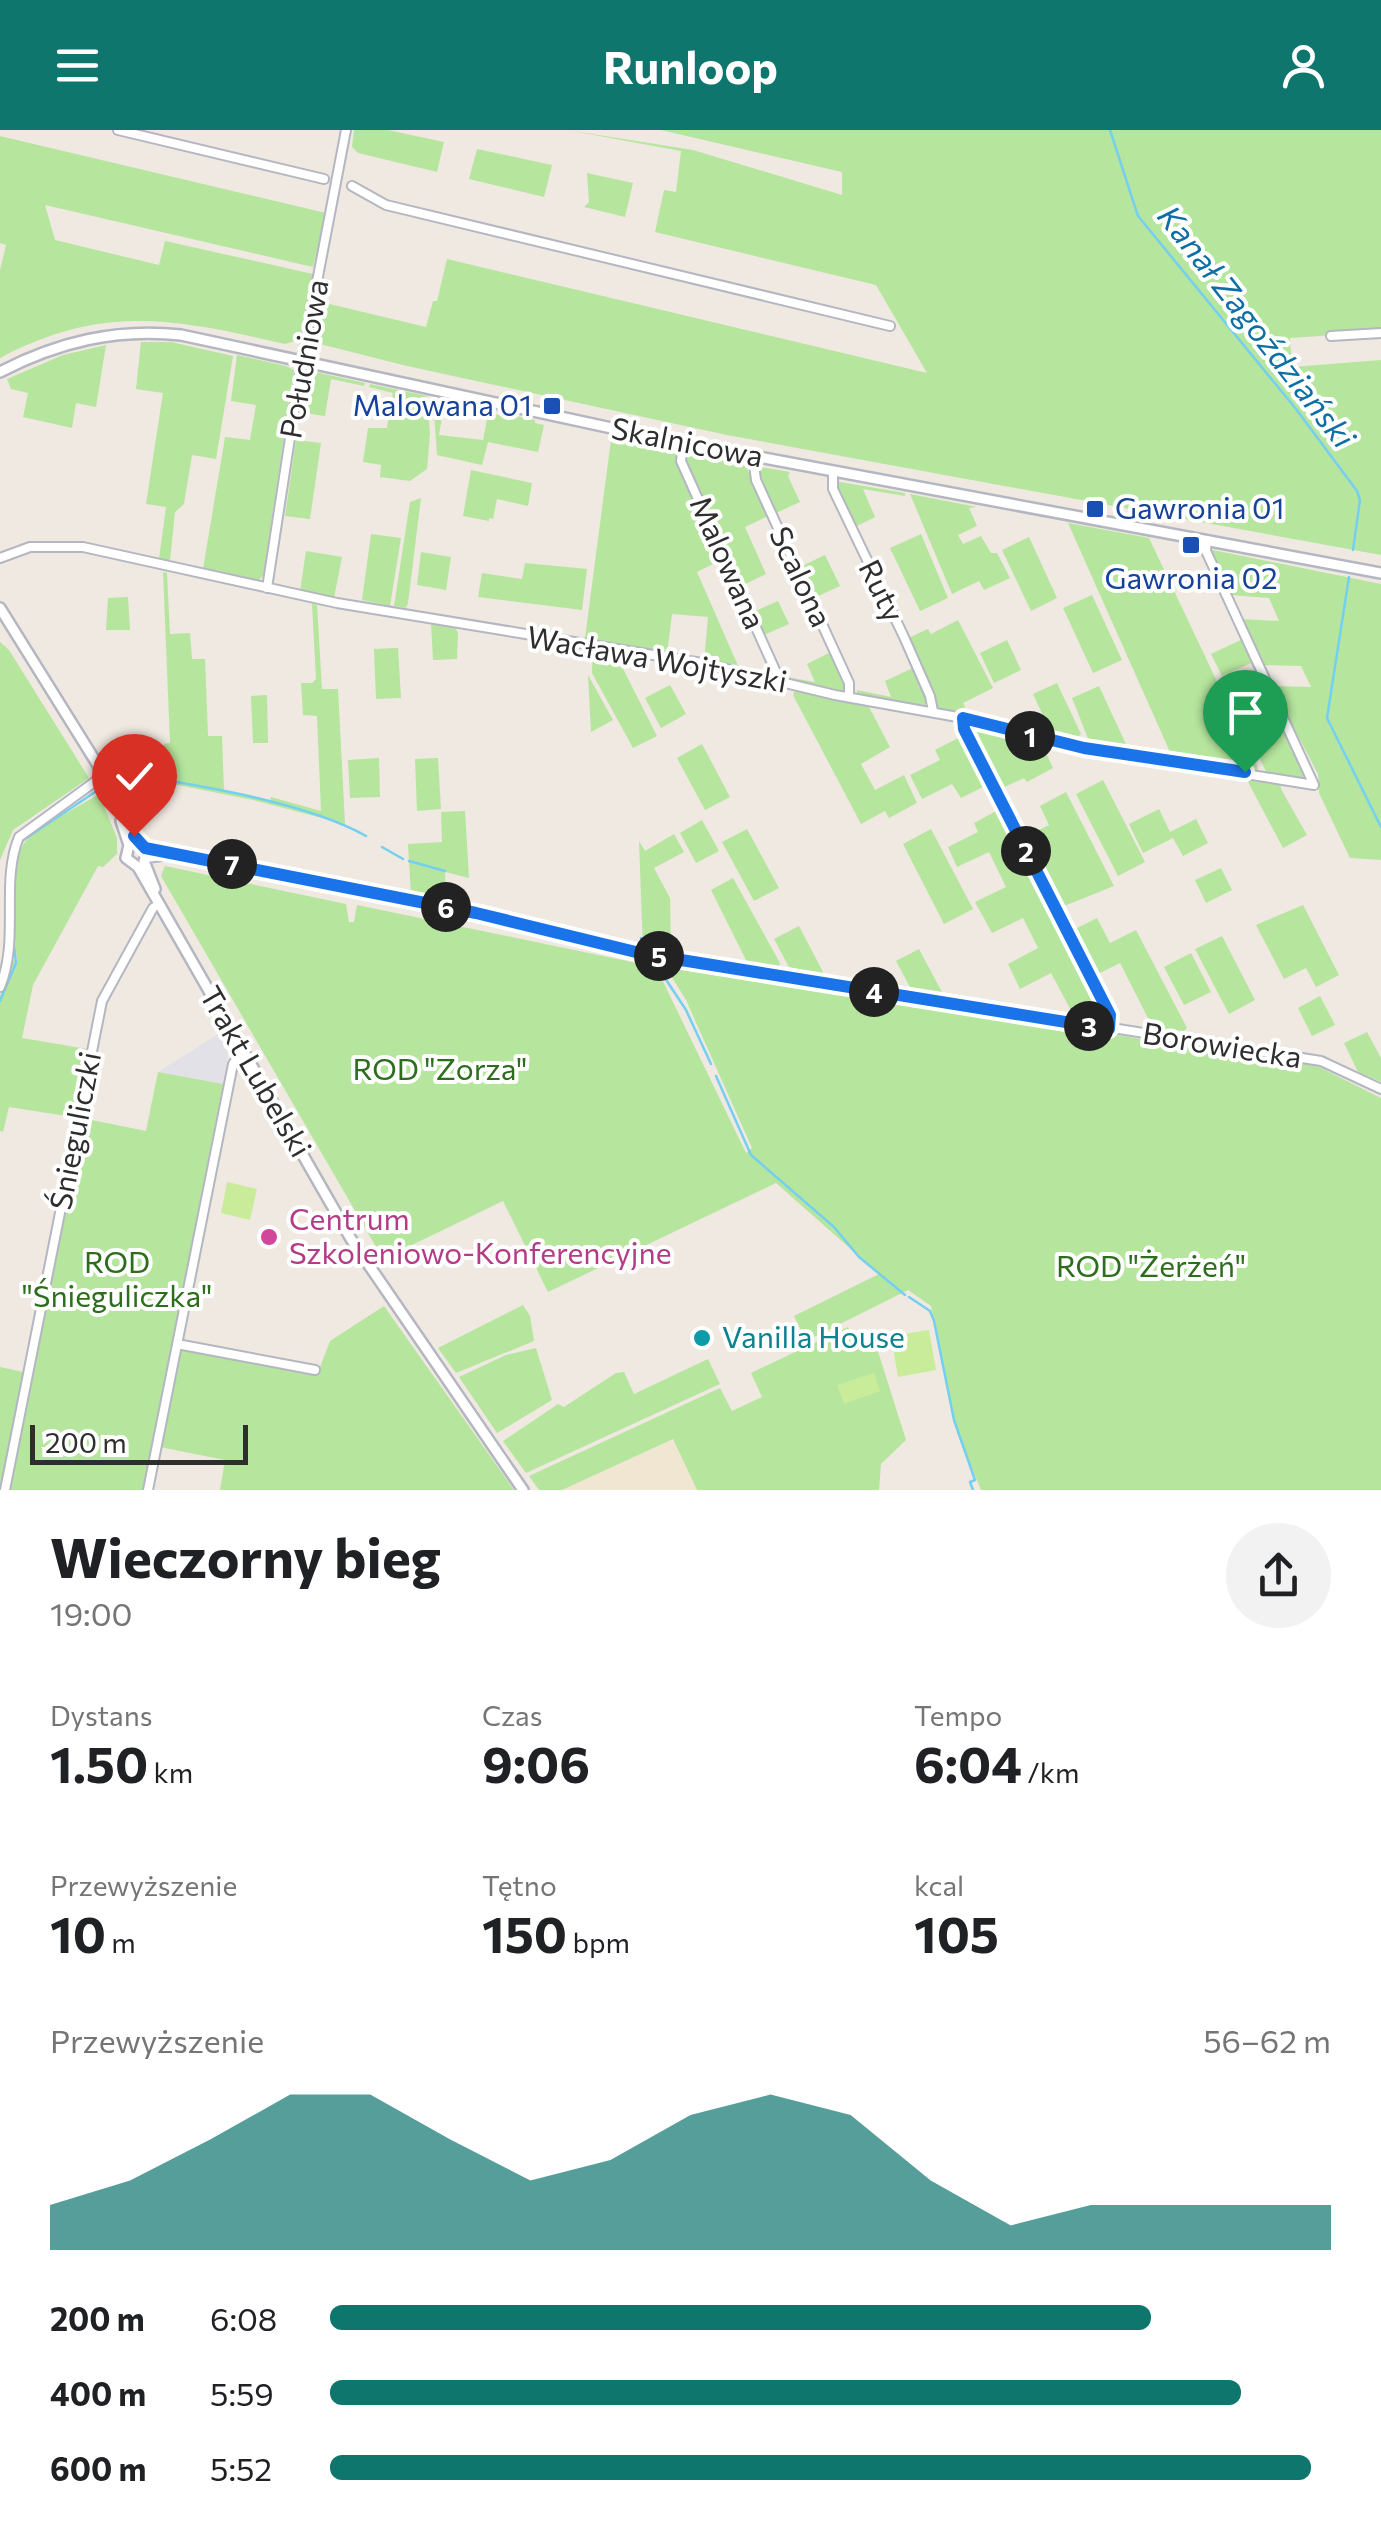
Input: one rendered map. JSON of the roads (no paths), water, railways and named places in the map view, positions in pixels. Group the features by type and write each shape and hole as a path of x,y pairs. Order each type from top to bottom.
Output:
{"street":[{"path":"118,130 324,178"},
{"name":"Południowa","path":"267,588 302,360 346,130"},
{"path":"352,186 386,205 890,326"},
{"name":"Skalnicowa","path":"0,372 62,345 129,333 191,336 683,443 1381,573"},
{"path":"1331,336 1381,333"},
{"name":"Malowana","path":"683,443 685,470 780,682"},
{"name":"Scalona","path":"753,456 756,480 850,683 850,697"},
{"name":"Ruty","path":"833,471 833,489 917,666 930,696 932,712"},
{"name":"Wacława Wojtyszki","path":"0,558 30,547 81,547 267,588 702,663 963,718 1084,748 1314,785 1206,551 1207,540"},
{"name":"Trakt Lubelski","path":"0,608 104,775 158,902 364,1258 524,1490"},
{"path":"963,718 964,729 1110,1015 1109,1029"},
{"path":"0,987 7,960 4,882 13,845 19,836 104,775"},
{"name":"Borowiecka","path":"140,853 173,854 476,913 644,954 1322,1061 1381,1089"},
{"name":"Śnieguliczki","path":"5,1490 102,1000 158,902"},
{"path":"148,1490 233,1064 242,1050"},
{"path":"177,1344 315,1370"}],"waterway":[{"name":"Kanał Zagoździański","path":"1110,130 1138,216 1296,409 1357,491 1360,500 1353,550"},
{"name":"Kanał Zagoździański","path":"1349,577 1327,718 1381,827"},
{"path":"121,777 135,775 254,797 315,814 366,836"},
{"path":"22,841 95,792"},
{"path":"382,847 403,859"},
{"path":"409,861 445,871"},
{"path":"0,1001 16,963 13,937"},
{"path":"641,938 648,949"},
{"path":"657,966 686,1010 711,1064"},
{"path":"716,1076 751,1155 905,1295"},
{"path":"909,1297 930,1311 934,1321 954,1420 975,1480 970,1482 973,1490"}],"place":[{"name":"Malowana 01","path":"552,406"},
{"name":"Gawronia 01","path":"1095,509"},
{"name":"Gawronia 02","path":"1191,545"},
{"name":"Centrum Szkoleniowo-Konferencyjne","path":"269,1237"},
{"name":"Vanilla House","path":"702,1338"}],"park label":[{"name":"ROD \"Zorza\"","path":"440,1070"},
{"name":"ROD \"Żerżeń\"","path":"1151,1267"},
{"name":"ROD \"Śnieguliczka\"","path":"117,1280"}]}
